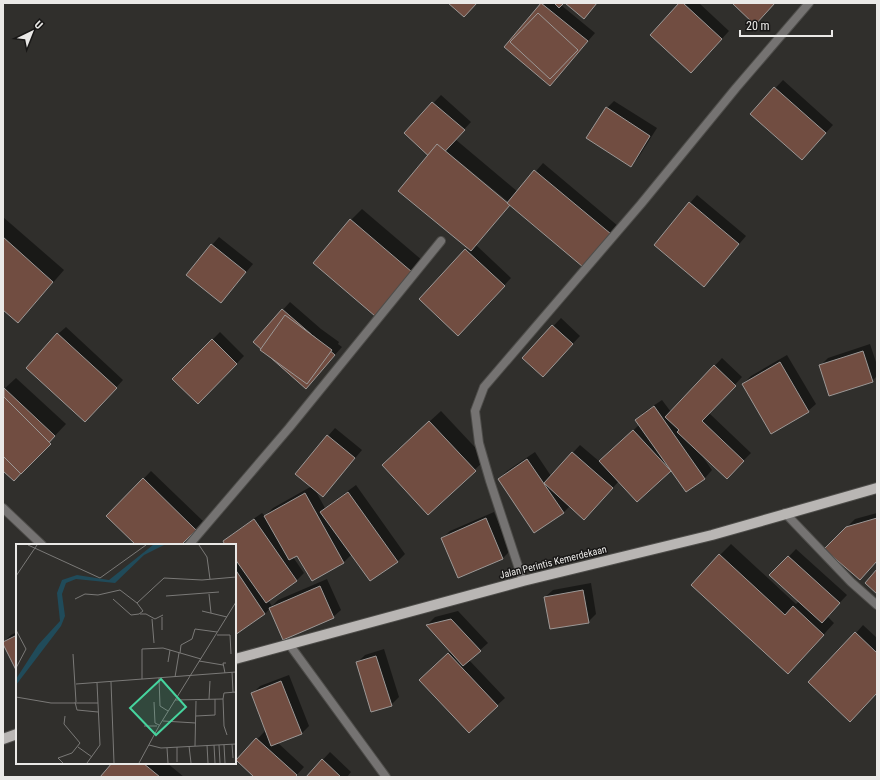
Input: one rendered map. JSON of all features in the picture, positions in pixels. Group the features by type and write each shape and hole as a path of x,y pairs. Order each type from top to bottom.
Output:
{"main road":[{"name":"Jalan Perintis Kemerdekaan","path":"236,659 523,581 712,534 877,488"},
{"path":"3,739 16,734"}],"street":[{"path":"523,581 479,443 475,411 484,387 641,204 736,88 809,3"},
{"path":"190,544 289,428 440,241"},
{"path":"3,508 41,544"},
{"path":"785,513 851,582 877,605"},
{"path":"289,644 386,777"}],"building":[{"path":"448,3 477,3 464,17"},
{"path":"541,3 588,41 550,86 504,47"},
{"path":"554,3 564,3 559,8"},
{"path":"565,3 597,3 584,19"},
{"path":"679,3 683,3 722,39 691,73 650,35"},
{"path":"732,3 775,3 755,25"},
{"path":"538,13 578,50 550,79 510,42"},
{"path":"774,87 826,133 802,160 750,114"},
{"path":"432,102 465,130 435,162 404,133"},
{"path":"606,107 650,136 631,167 586,138"},
{"path":"437,144 510,205 471,251 398,191"},
{"path":"534,170 611,234 583,267 507,203"},
{"path":"689,202 739,244 704,287 654,245"},
{"path":"350,219 412,272 375,316 313,263"},
{"path":"3,237 53,282 18,323 3,310"},
{"path":"211,244 246,272 221,303 186,275"},
{"path":"465,249 505,286 458,336 419,299"},
{"path":"282,309 335,355 306,389 253,342"},
{"path":"285,315 332,350 307,384 260,350"},
{"path":"552,325 573,344 543,377 522,358"},
{"path":"57,333 117,388 85,422 26,368"},
{"path":"212,339 237,364 198,404 172,379"},
{"path":"863,351 873,382 829,396 819,365"},
{"path":"780,362 809,412 771,434 742,384"},
{"path":"714,365 736,386 702,421 744,461 727,479 677,432 679,430 665,417"},
{"path":"4,388 55,436 14,481 3,471"},
{"path":"3,396 51,444 21,474 3,456"},
{"path":"654,406 705,479 686,492 635,420"},
{"path":"429,421 476,471 428,515 382,465"},
{"path":"633,430 671,471 637,502 599,461"},
{"path":"327,435 355,458 323,497 295,474"},
{"path":"572,452 613,488 584,520 544,483"},
{"path":"527,459 564,513 534,533 498,479"},
{"path":"143,478 196,530 182,544 135,544 106,516"},
{"path":"348,492 398,562 370,581 320,512"},
{"path":"305,493 344,563 312,581 297,556 289,560 264,516"},
{"path":"486,518 503,559 458,578 441,538"},
{"path":"877,518 877,561 860,580 824,549 846,527"},
{"path":"254,519 297,581 266,603 236,560 236,544 224,544 223,541"},
{"path":"719,554 785,615 793,606 824,635 788,674 691,585"},
{"path":"788,556 840,603 822,623 769,575"},
{"path":"877,569 877,594 865,583"},
{"path":"236,570 265,614 236,634"},
{"path":"320,586 334,618 283,640 269,608"},
{"path":"583,590 589,623 550,629 544,597"},
{"path":"451,619 481,651 463,666 426,625"},
{"path":"855,632 877,653 877,693 850,722 808,682"},
{"path":"16,636 16,670 3,644 3,642"},
{"path":"448,653 498,706 469,733 419,680"},
{"path":"376,656 392,706 371,712 356,662"},
{"path":"281,681 302,734 271,746 251,693"},
{"path":"256,738 297,775 295,777 254,777 236,760"},
{"path":"322,759 341,777 306,777"},
{"path":"111,764 144,764 160,777 100,777"}]}
